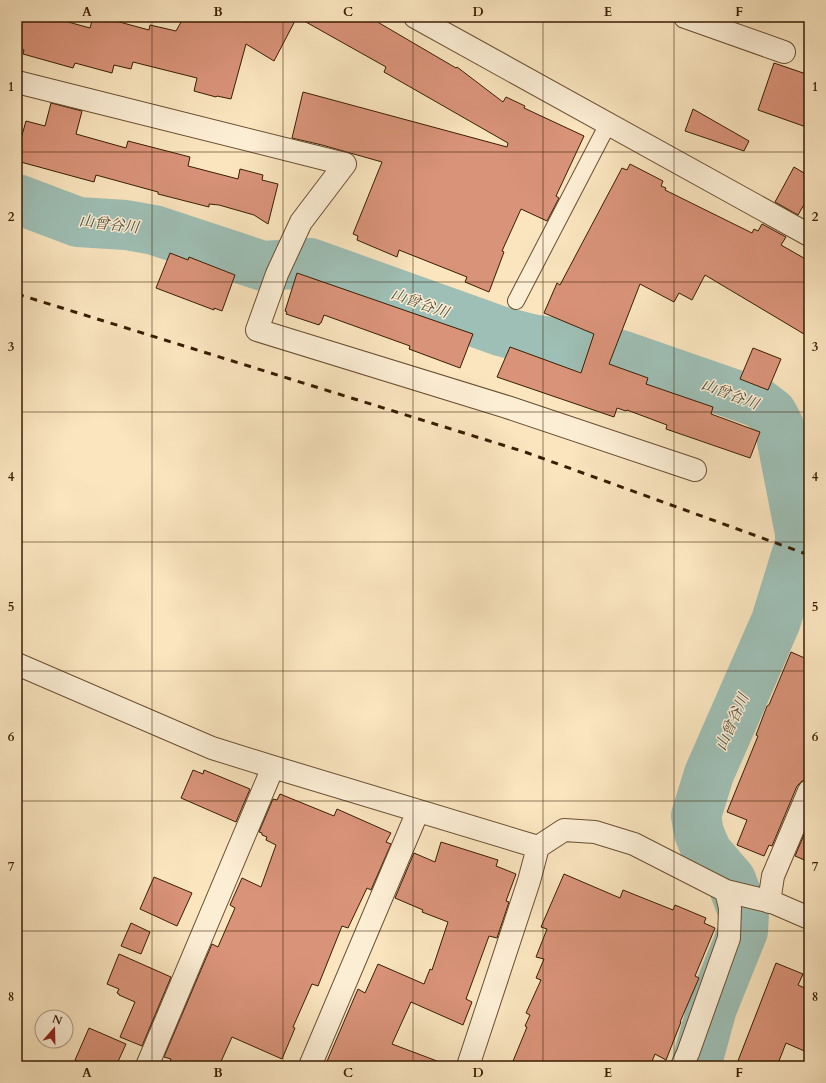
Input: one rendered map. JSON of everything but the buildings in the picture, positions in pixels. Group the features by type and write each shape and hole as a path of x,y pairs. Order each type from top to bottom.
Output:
{"street":[{"path":"415,17 809,235"},
{"path":"685,17 784,52"},
{"path":"17,82 345,164 301,222 277,274 257,330 507,407 694,470"},
{"path":"17,664 212,748 538,847"},
{"path":"147,1066 272,767"},
{"path":"762,900 809,791"},
{"path":"310,1066 418,811"},
{"path":"468,1066 529,881 538,847 564,830 595,832 634,844 730,892 762,900 809,918"},
{"path":"682,1066 729,938 730,892"}],"lane":[{"path":"516,302 608,124"}],"waterway":[{"name":"山曾谷川","path":"17,199 78,222 126,225 154,230 263,266 310,263 500,331 531,339 603,350 624,356 759,403 772,413 779,426 800,533 800,543 776,621 709,774 696,816 699,833 707,852 731,880 744,914 743,931 712,1008 696,1066"}],"railway":[{"path":"17,294 525,452 809,555"}]}
